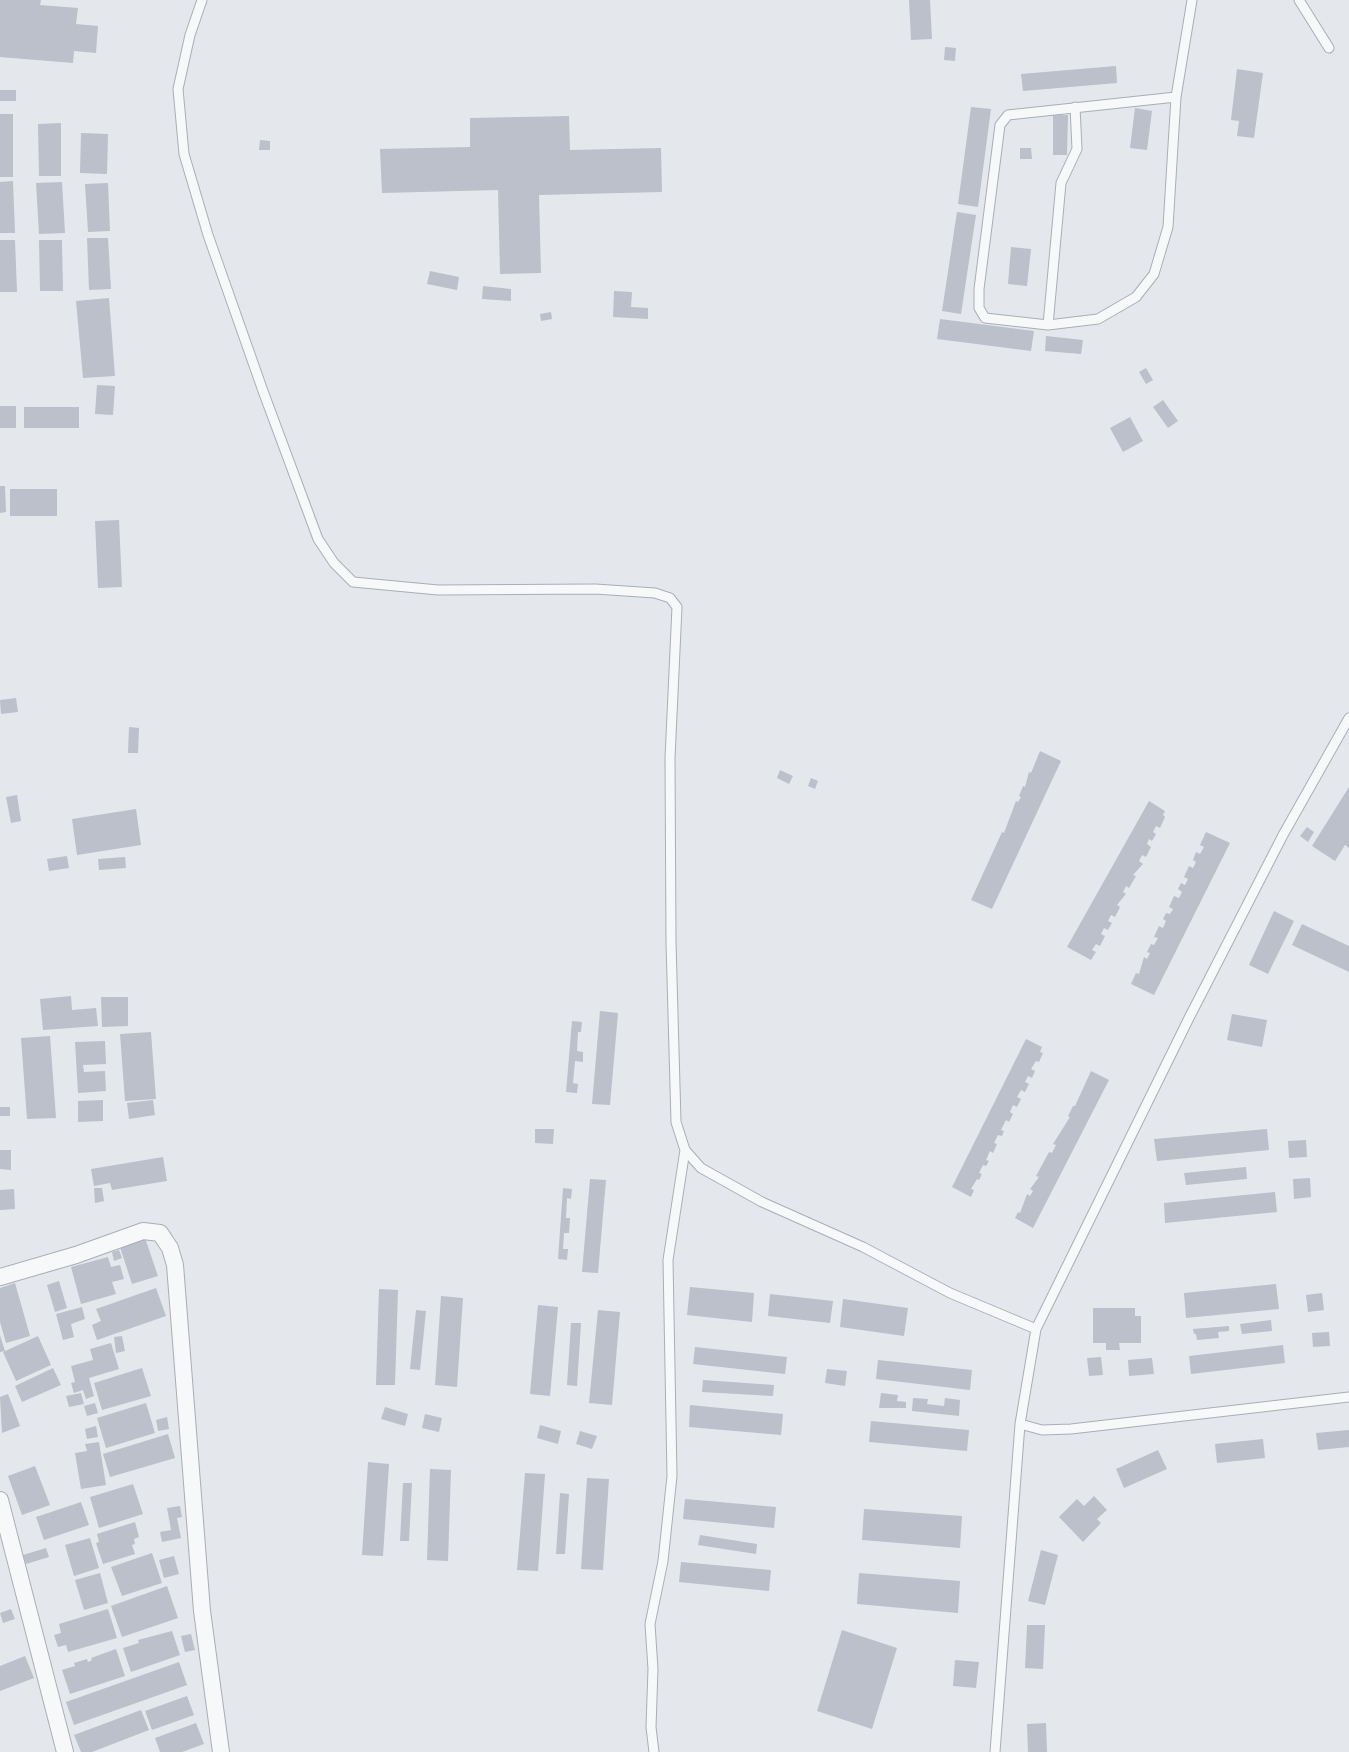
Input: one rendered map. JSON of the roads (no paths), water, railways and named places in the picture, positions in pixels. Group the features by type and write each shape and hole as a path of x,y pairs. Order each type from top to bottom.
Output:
{"street":[{"path":"0,1277 76,1255 143,1231 160,1233 170,1248 175,1265 202,1611 221,1752"},
{"path":"0,1500 65,1752"}],"lane":[{"path":"202,0 190,35 178,89 184,154 208,235 266,401 318,540 334,563 353,582 438,590 595,589 655,593 670,598 677,607 670,758 671,942 676,1122 685,1150 701,1168 762,1202 863,1247 950,1293 1036,1329"},
{"path":"1176,97 1008,115 1000,125 981,280 979,308 985,318 1048,325 1098,319 1136,297 1154,274 1168,227 1176,97 1192,0"},
{"path":"1299,0 1329,48"},
{"path":"1048,325 1061,183 1077,149 1075,108"},
{"path":"995,1752 1020,1424 1036,1329 1198,1000 1283,834 1349,718"},
{"path":"654,1752 651,1727 653,1669 650,1624 663,1561 672,1476 668,1260 685,1150"},
{"path":"1020,1424 1042,1430 1071,1429 1349,1397"}]}
